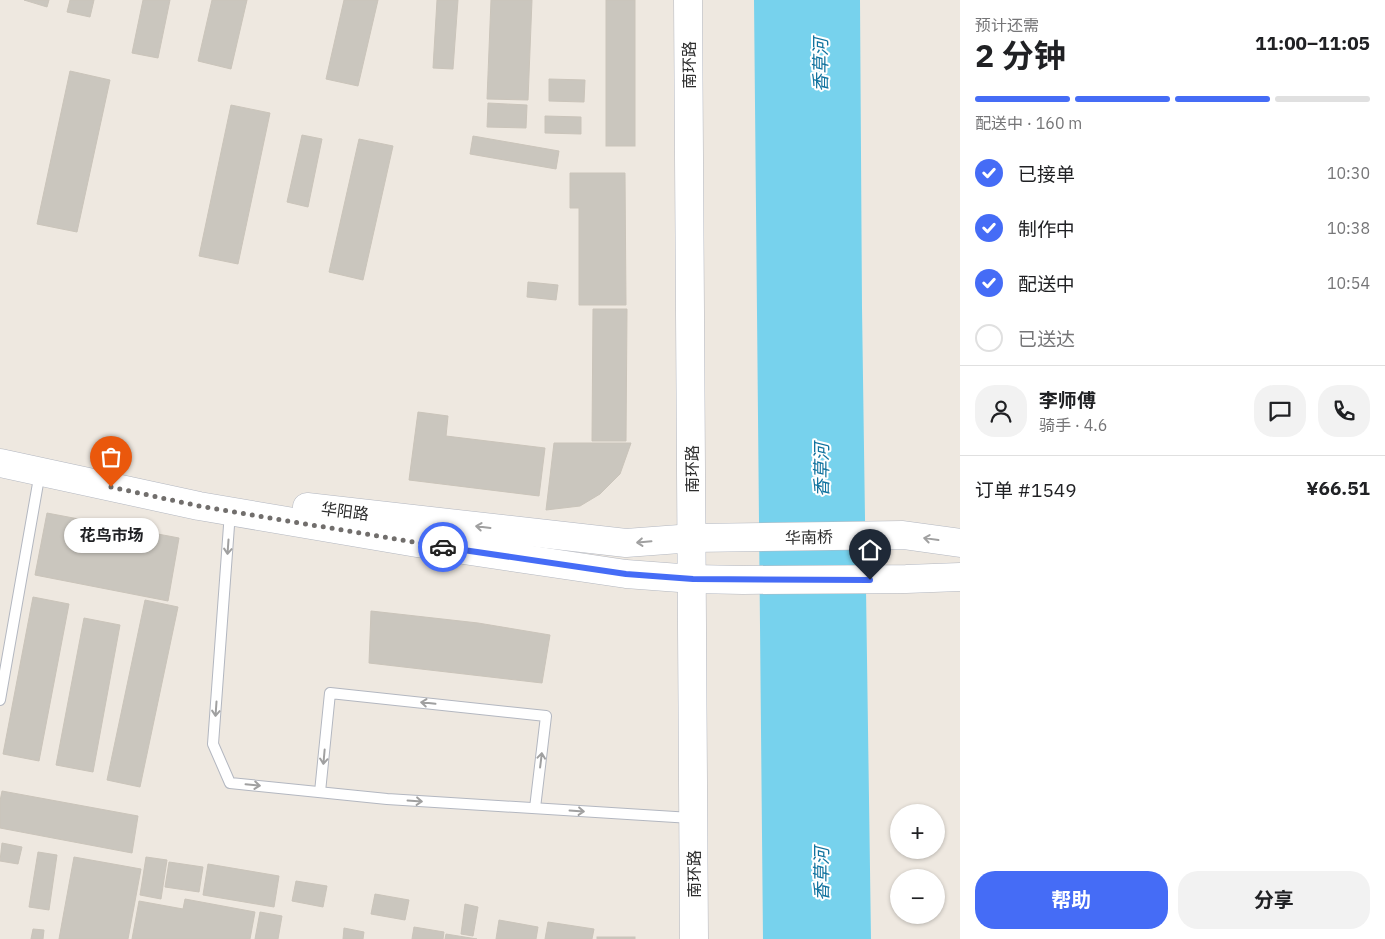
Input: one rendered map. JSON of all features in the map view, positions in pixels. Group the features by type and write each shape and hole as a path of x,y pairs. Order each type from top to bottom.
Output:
{"main road":[{"name":"南环路","path":"688,0 693,538 694,939"},
{"name":"华阳路","path":"0,450 41,466 231,505 626,543 693,538 744,538"},
{"path":"0,463 41,466"},
{"path":"231,505 417,543 607,571 693,579 743,580 906,580 960,577"},
{"name":"华南桥","path":"744,538 903,535 960,543"}],"lane":[{"path":"0,700 41,466"},
{"path":"231,505 213,744 230,783 387,799 694,818"},
{"path":"320,792 330,693 546,716 535,808"}],"water":[{"name":"香草河","path":"754,0 860,0 862,308 871,939 763,939"}],"building":[{"path":"24,0 49,0 47,7"},
{"path":"70,0 94,0 90,17 67,12"},
{"path":"143,0 170,0 158,58 132,53"},
{"path":"212,0 247,0 231,69 198,61"},
{"path":"344,0 378,0 358,86 326,79"},
{"path":"437,0 458,0 453,69 433,68"},
{"path":"491,0 532,0 528,100 487,99"},
{"path":"606,0 635,0 635,146 606,146"},
{"path":"70,71 110,80 77,232 37,224"},
{"path":"549,79 585,80 584,102 549,101"},
{"path":"488,103 527,105 526,128 487,127"},
{"path":"231,105 270,113 238,264 199,256"},
{"path":"545,116 581,117 581,134 545,133"},
{"path":"302,135 322,139 308,207 287,202"},
{"path":"473,136 559,151 556,169 470,154"},
{"path":"359,139 393,146 363,280 329,272"},
{"path":"570,173 625,173 626,305 579,305 579,208 570,208"},
{"path":"528,282 558,285 556,300 527,297"},
{"path":"593,309 627,309 626,441 592,441"},
{"path":"418,412 448,416 446,436 545,448 539,496 409,480"},
{"path":"554,443 631,443 620,474 600,494 580,506 546,510"},
{"path":"47,513 179,538 168,601 35,575"},
{"path":"33,597 69,604 39,761 3,754"},
{"path":"145,600 178,607 140,787 107,780"},
{"path":"371,611 478,623 550,635 542,683 369,663"},
{"path":"84,618 120,625 93,772 56,765"},
{"path":"2,791 138,816 132,853 0,828"},
{"path":"2,843 22,847 18,864 0,861"},
{"path":"38,852 57,855 49,910 29,907"},
{"path":"74,857 141,869 128,939 59,939"},
{"path":"146,857 167,860 161,899 140,895"},
{"path":"169,862 203,867 199,892 165,887"},
{"path":"208,864 279,876 274,907 203,895"},
{"path":"296,881 327,886 323,907 292,901"},
{"path":"375,894 409,900 405,920 371,914"},
{"path":"185,899 255,912 250,939 132,939 139,901 183,909"},
{"path":"465,904 478,907 473,936 461,934"},
{"path":"260,912 282,916 278,939 255,939"},
{"path":"499,920 538,927 536,939 496,939"},
{"path":"548,922 594,929 592,939 545,939"},
{"path":"414,927 444,932 443,939 412,939"},
{"path":"344,928 364,932 363,939 343,939"},
{"path":"33,929 44,930 43,939 31,939"},
{"path":"446,934 477,939 445,939"},
{"path":"597,937 635,937 635,939 597,939"}],"way so far":[{"path":"111,487 199,506 443,547"}],"place":[{"name":"花鸟市场","path":"111,487"}],"route":[{"path":"443,547 626,574 693,579 870,580"}]}
